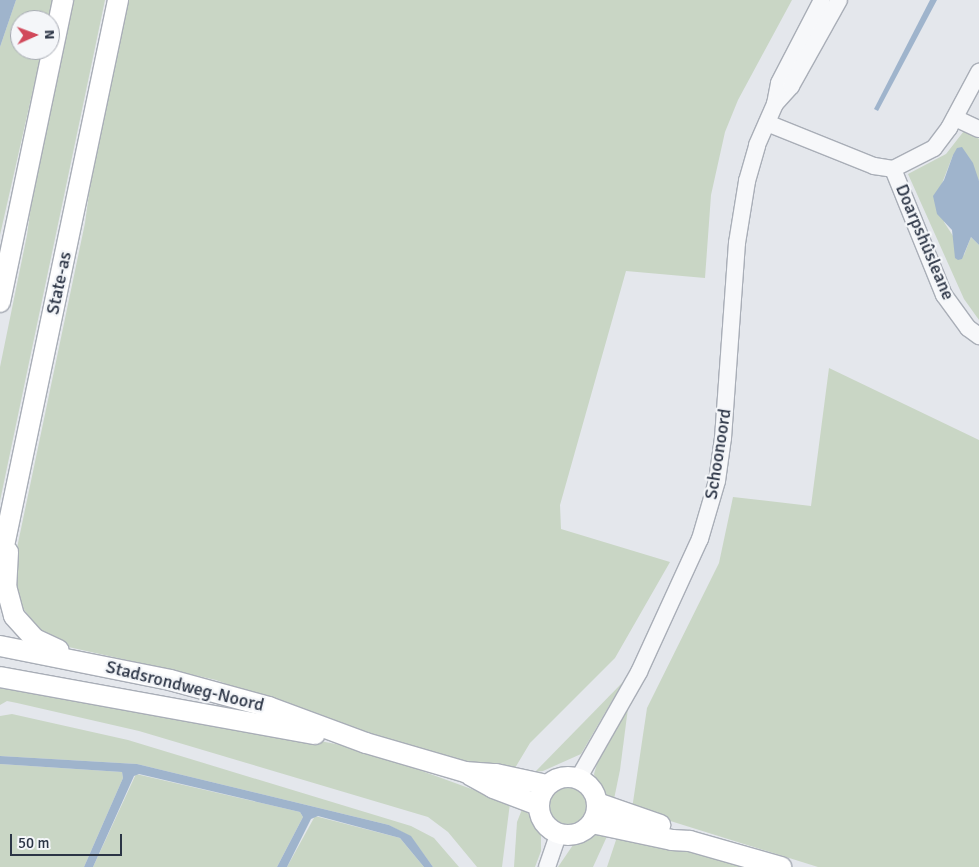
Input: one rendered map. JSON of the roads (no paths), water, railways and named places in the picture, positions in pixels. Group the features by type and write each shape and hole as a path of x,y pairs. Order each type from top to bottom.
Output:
{"main road":[{"path":"0,302 63,0"},
{"name":"State-as","path":"0,565 118,0"},
{"path":"7,533 7,596 20,625 44,645 90,656 110,666"},
{"name":"Stadsrondweg-Noord","path":"0,646 110,666 269,707 366,743 465,772 496,774 547,785"},
{"name":"Stadsrondweg-Noord","path":"0,677 366,743"},
{"name":"Stadsrondweg-Noord","path":"465,772 493,788 538,806"},
{"path":"561,777 578,779 591,788 597,803 592,823 580,833 559,833 541,820 538,806 541,792 547,785 561,777"},
{"path":"597,803 676,831 690,840 781,867"},
{"path":"592,823 672,840 690,840"}],"street":[{"name":"Schoonoord","path":"578,779 667,616 709,510 724,438 737,243 747,181 775,104 779,83 822,0"},
{"name":"Schoonoord","path":"775,104 791,86 840,0"},
{"name":"Doarpshûsleane","path":"767,123 874,166 893,168 934,148 955,118 979,72"},
{"path":"955,118 979,129"},
{"name":"Doarpshûsleane","path":"893,168 944,295 968,328 979,336"},
{"path":"547,867 559,833"}],"water":[{"path":"0,0 16,0 13,10 10,10 10,18 0,47"},
{"path":"930,0 937,0 878,111 874,109"},
{"path":"962,147 973,163 979,181 979,245 971,237 962,259 958,260 955,258 952,230 937,214 933,196 944,180 957,148"},
{"path":"0,756 137,764 389,825 411,836 433,867 424,867 400,838 318,816 311,819 287,867 277,867 303,817 300,812 139,774 134,776 93,867 84,867 123,778 122,772 0,764"}]}
